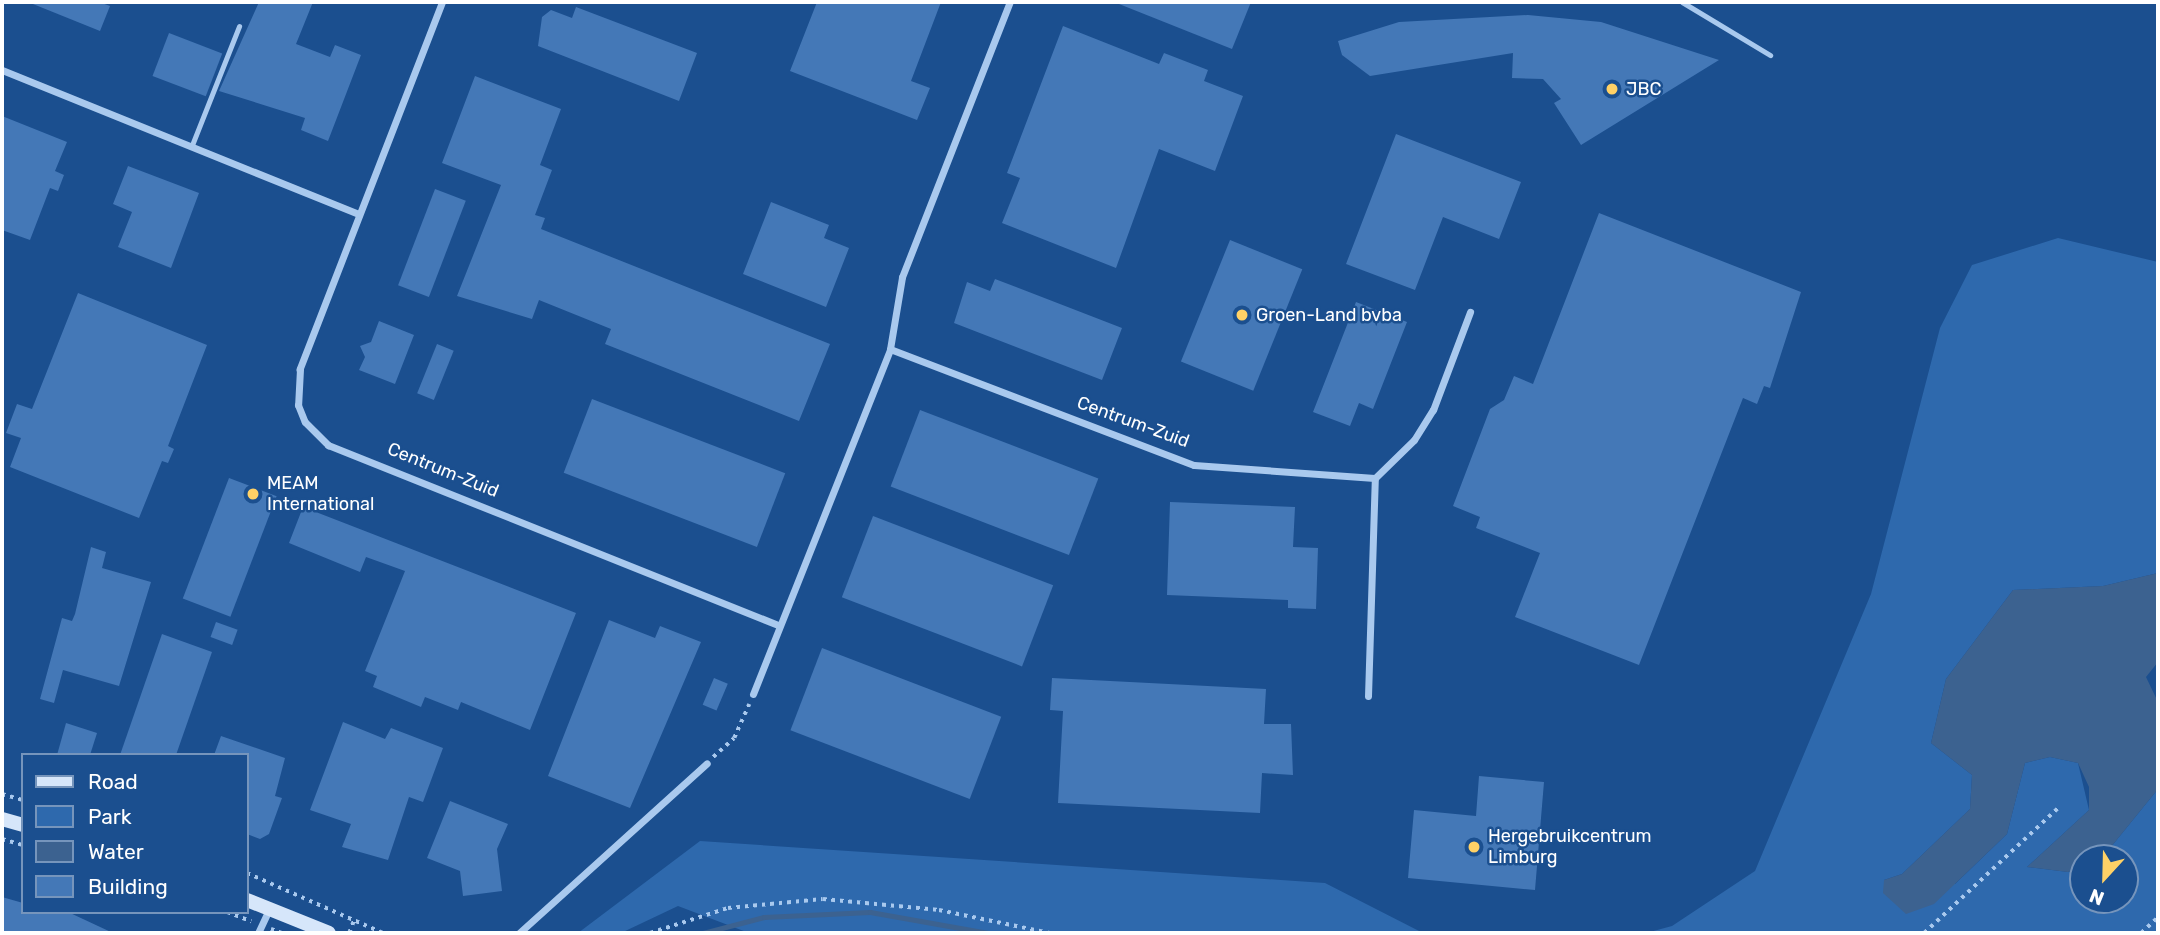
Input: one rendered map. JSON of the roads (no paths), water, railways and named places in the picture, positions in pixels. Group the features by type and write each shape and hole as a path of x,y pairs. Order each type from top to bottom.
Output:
{"street":[{"name":"Centrum-Zuid","path":"442,2 300,369 298,405 314,436 779,625"},
{"path":"753,694 890,349 902,277 1010,2"},
{"path":"2,70 358,214"},
{"path":"1368,696 1375,478 1414,440 1433,410 1469,312"},
{"name":"Centrum-Zuid","path":"890,349 1163,457 1194,465 1375,478"},
{"path":"519,933 707,763"},
{"path":"2,819 21,824"},
{"path":"248,900 329,933"},
{"path":"260,929 269,909"}],"lane":[{"path":"1682,2 1770,55"},
{"path":"192,145 239,26"}],"water":[{"path":"2158,573 2158,662 2146,677 2158,702 2158,789 2113,844 2069,844 2069,872 2027,867 2089,810 2089,787 2078,763 2050,757 2025,763 2007,834 1934,904 1906,914 1883,893 1884,880 1902,874 1970,809 1972,775 1931,743 1946,679 2013,590 2103,586"}],"waterway":[{"path":"703,933 764,917 870,912 988,933"}],"place":[{"name":"JBC","path":"1612,89"},
{"name":"Groen-Land bvba","path":"1242,315"},
{"name":"MEAM International","path":"253,494"},
{"name":"Hergebruikcentrum Limburg","path":"1474,847"}]}
